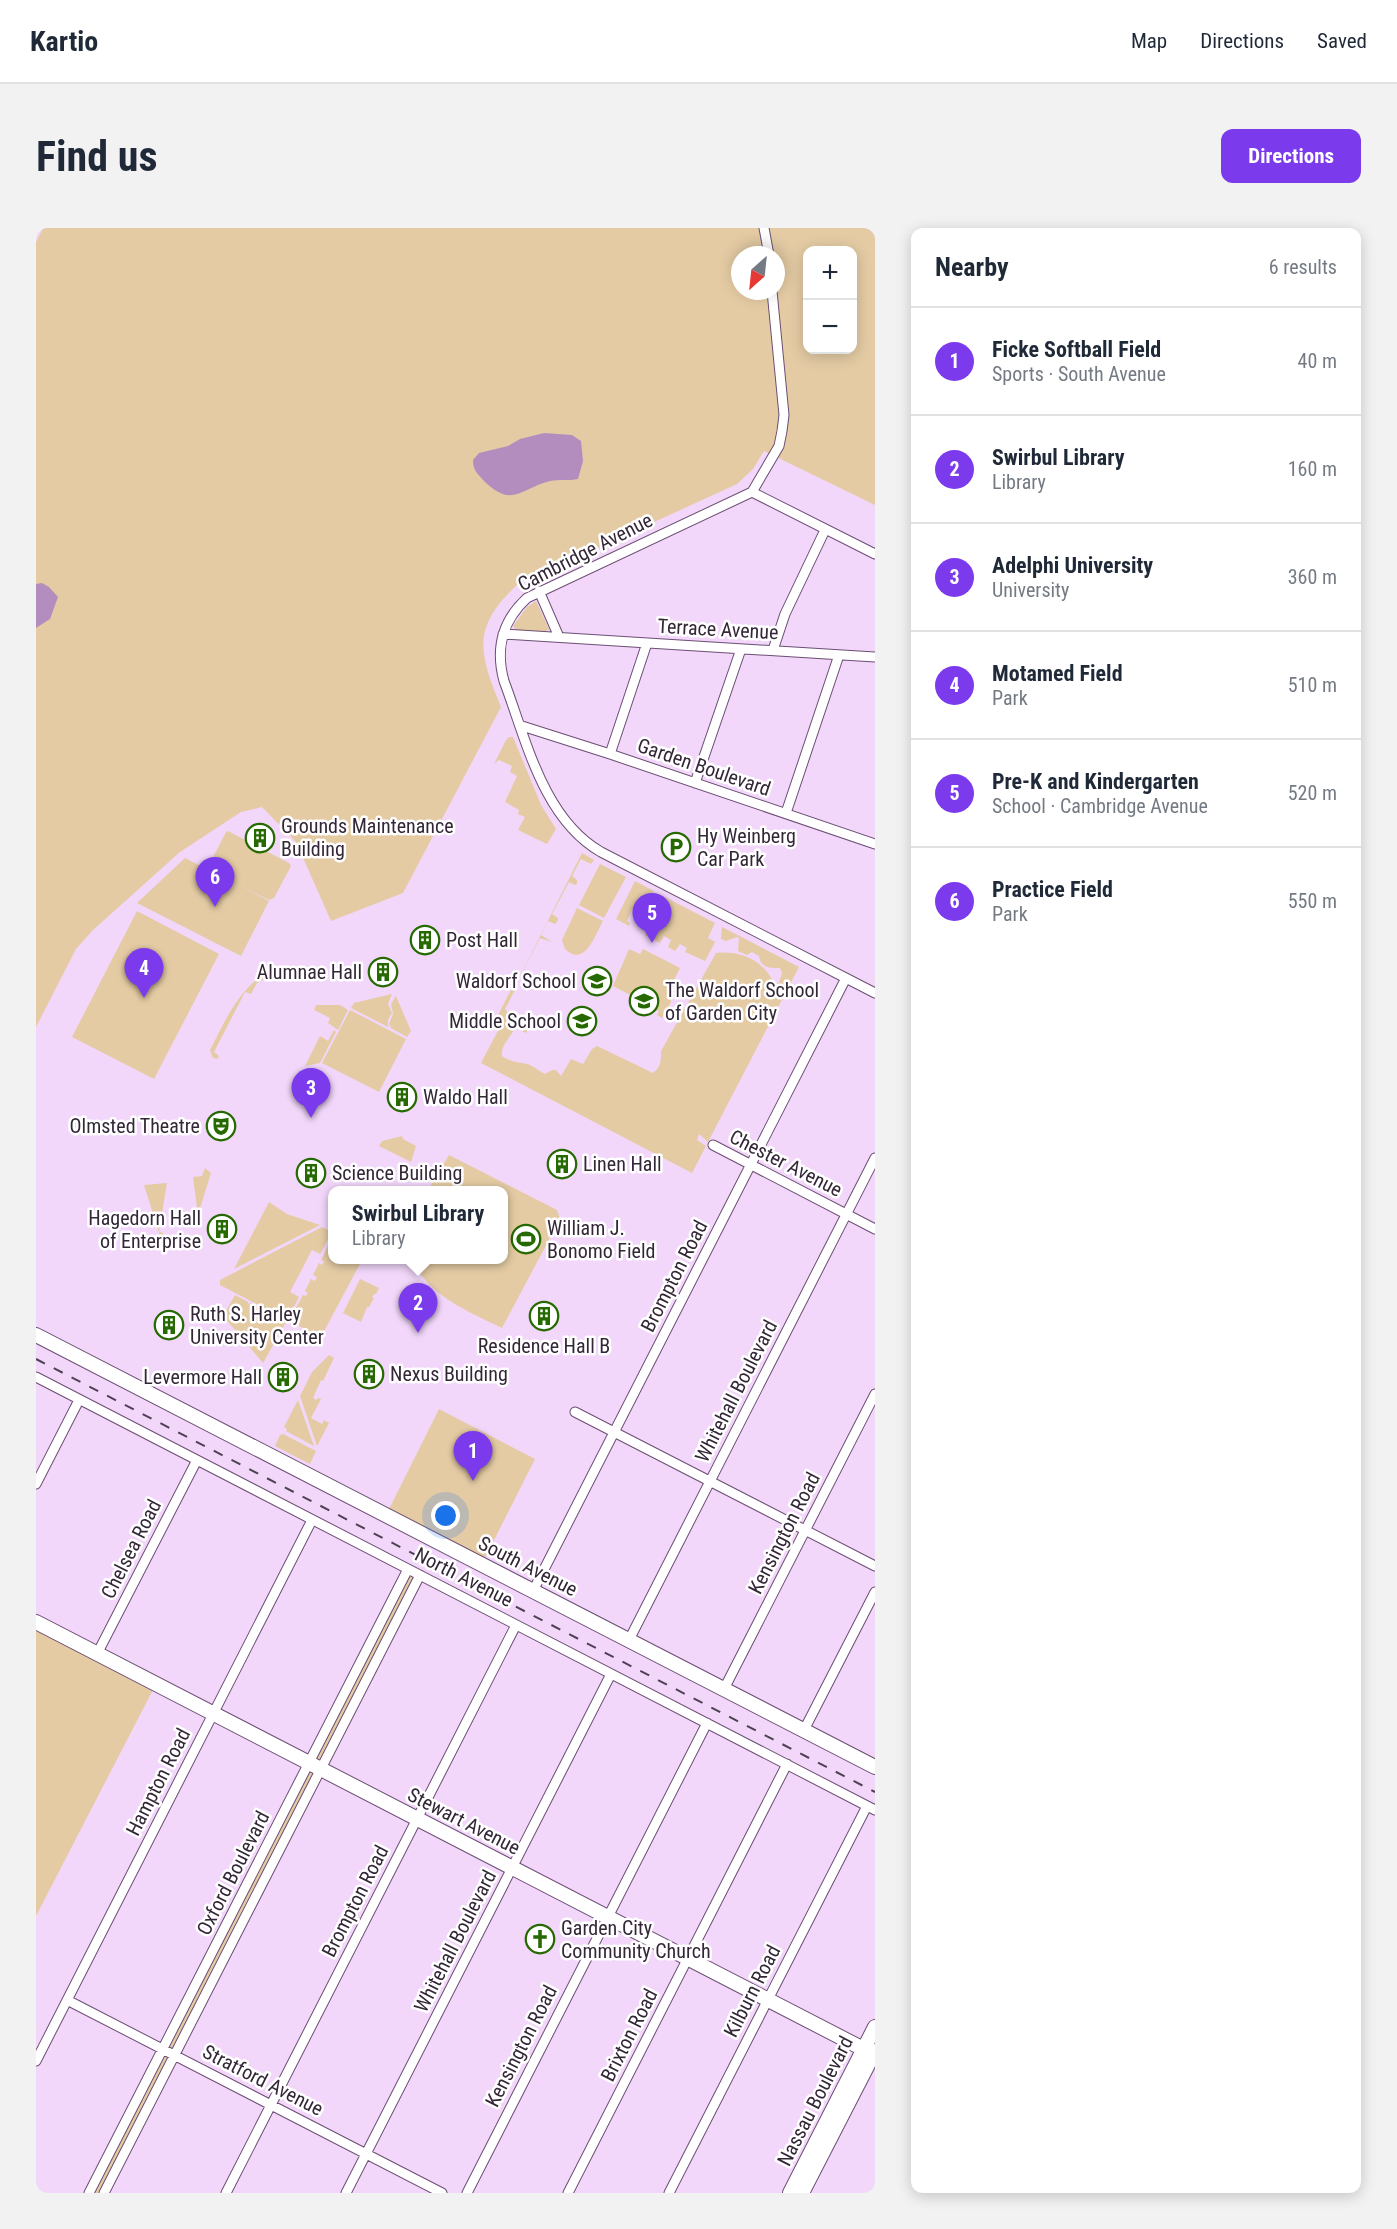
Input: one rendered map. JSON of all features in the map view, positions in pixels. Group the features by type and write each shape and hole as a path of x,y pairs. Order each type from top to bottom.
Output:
{"main road":[{"name":"South Avenue","path":"36,1335 875,1767"},
{"name":"Stewart Avenue","path":"36,1622 872,2052"},
{"name":"Nassau Boulevard","path":"802,2193 872,2052 875,2027"},
{"name":"Nassau Boulevard","path":"790,2193 872,2052"}],"street":[{"path":"764,228 767,246"},
{"path":"773,300 783,415 782,431 778,446 752,492 875,554"},
{"name":"Cambridge Avenue","path":"752,492 539,591 520,604 507,622 502,634 501,669 551,800 566,823 584,840 610,856 875,993"},
{"path":"773,650 785,614 825,530"},
{"path":"539,591 559,637"},
{"name":"Terrace Avenue","path":"502,634 875,657"},
{"path":"610,754 647,643"},
{"path":"695,783 741,649"},
{"path":"786,813 839,655"},
{"name":"Garden Boulevard","path":"522,726 875,844"},
{"name":"Brompton Road","path":"533,1591 846,978"},
{"name":"Chester Avenue","path":"713,1145 875,1229"},
{"name":"Whitehall Boulevard","path":"629,1640 875,1158"},
{"name":"North Avenue","path":"36,1377 871,1808"},
{"name":"Kensington Road","path":"724,1689 875,1394"},
{"path":"36,1484 79,1400"},
{"path":"575,1412 875,1566"},
{"name":"Chelsea Road","path":"97,1654 197,1460"},
{"name":"Hampton Road","path":"36,2061 312,1520"},
{"name":"Oxford Boulevard","path":"104,2193 271,1867 360,1663 408,1569"},
{"name":"Oxford Boulevard","path":"89,2193 259,1861 372,1669 420,1575"},
{"path":"804,1730 875,1592"},
{"name":"Brompton Road","path":"226,2193 516,1624"},
{"path":"360,1663 372,1669"},
{"name":"Whitehall Boulevard","path":"346,2193 611,1674"},
{"name":"Kensington Road","path":"467,2193 707,1723"},
{"name":"Brixton Road","path":"568,2193 787,1764"},
{"name":"Kilburn Road","path":"669,2193 768,1999 871,1808"},
{"path":"259,1861 271,1867"},
{"path":"211,1954 223,1960"},
{"name":"Stratford Avenue","path":"67,2000 442,2193"},
{"path":"104,2163 116,2169"}],"shaded area":[{"path":"43,228 875,228 875,505 764,451 753,469 737,484 517,585 502,600 492,615 486,628 484,642 484,656 501,707 403,893 331,921 296,842 262,807 241,812 180,852 93,930 76,949 36,1027 36,242"},
{"path":"544,433 572,435 581,441 583,461 578,479 550,481 509,495 501,494 493,489 476,471 473,460 479,453 508,446 520,439"},
{"path":"42,583 58,597 50,619 36,628 36,584"},
{"path":"536,601 549,629 546,632 516,630 513,626 527,607"},
{"path":"509,737 513,737 541,805 556,829 547,844 518,830 525,817 518,814 519,810 505,802 517,776 510,772 512,766 499,760 494,764"},
{"path":"228,831 291,866 274,898 269,900 237,884 269,901 241,956 137,903 185,858 207,869"},
{"path":"582,853 594,860 591,864 581,859 572,876 577,880 577,884 569,882 552,914 558,918 557,922 555,924 548,921 541,935 552,942 540,938 518,980"},
{"path":"600,864 626,877 604,918 579,905"},
{"path":"635,881 654,891 644,913 632,909 627,921 630,923 629,926 616,919"},
{"path":"659,894 715,923 708,938 715,942 705,961 685,952 687,948 680,944 675,951 668,947 671,940 664,936 660,943 645,935 647,931 650,932 655,921 648,915"},
{"path":"577,908 603,921 593,941 584,952 578,955 565,949 562,940"},
{"path":"137,911 219,954 154,1079 72,1037"},
{"path":"722,927 799,967 708,1142 699,1134 697,1140 706,1146 692,1173 481,1063 502,1023 496,1019 515,982 516,988 505,1009 513,1018 512,1025 519,1017 530,1025 526,1033 512,1026 514,1030 503,1049 502,1056 505,1058 529,1065 545,1074 556,1070 561,1076 571,1059 583,1064 592,1049 597,1046 653,1073 659,1066 661,1051 716,953 743,955 765,969 774,984 779,983 782,973 780,968 766,966 759,956 752,952 747,955 738,951 739,938 737,937 726,941 721,939"},
{"path":"629,949 640,954 643,949 680,968 667,994 671,1002 662,1018 657,1015 659,1011 634,1002 636,998 613,986"},
{"path":"261,976 264,979 257,983 251,994 245,992 214,1052 219,1056 217,1059 213,1058 210,1050 231,1010 244,992"},
{"path":"392,994 388,1004 392,1013 388,1020 388,1027 351,1008 354,1003"},
{"path":"396,996 411,1031 407,1037 391,1028 389,1024 393,1014 391,1004"},
{"path":"316,1005 340,1005 348,1010 338,1030 328,1023 330,1018 314,1010"},
{"path":"350,1010 406,1039 379,1092 322,1063"},
{"path":"334,1030 336,1032 320,1063 305,1066 320,1036 328,1041"},
{"path":"402,1136 403,1139 416,1146 411,1162 379,1146 382,1141"},
{"name":"William J. Bonomo Field","path":"449,1155 557,1210 560,1219 502,1328 463,1309 439,1293 428,1283 415,1264 508,1264 508,1186 430,1186"},
{"path":"205,1168 211,1173 198,1215 193,1177 202,1176"},
{"path":"167,1183 159,1231 165,1235 162,1242 144,1185"},
{"path":"269,1202 287,1214 320,1225 234,1269"},
{"path":"322,1227 328,1230 328,1239 320,1254 312,1250 290,1292 299,1297 287,1320 220,1285 220,1280"},
{"path":"328,1246 328,1264 360,1264 321,1337 289,1321 303,1295 306,1296 308,1293 305,1291 311,1279 315,1281 317,1277 313,1275 319,1263 322,1265 324,1261 321,1260"},
{"path":"360,1279 379,1288 372,1297 374,1298 367,1307 361,1322 343,1313"},
{"path":"235,1295 248,1304 251,1303 262,1309 261,1314 264,1315 266,1311 275,1316 274,1318 286,1322 263,1363 223,1316"},
{"path":"329,1355 334,1358 313,1398 321,1399 311,1418 322,1424 324,1420 329,1423 317,1446 300,1396 312,1372"},
{"path":"298,1400 314,1446 286,1431 284,1427"},
{"path":"439,1409 535,1459 484,1560 388,1511"},
{"path":"283,1434 316,1451 310,1464 275,1446 280,1435"},
{"path":"409,1571 418,1576 103,2193 91,2193"},
{"path":"36,1622 156,1684 36,1916"}],"railway":[{"path":"36,1359 875,1792"}],"place":[{"name":"Grounds Maintenance Building","path":"260,838"},
{"name":"Hy Weinberg Car Park","path":"676,847"},
{"name":"Practice Field","path":"215,907"},
{"name":"Post Hall","path":"425,940"},
{"name":"Pre-K and Kindergarten","path":"652,943"},
{"name":"Alumnae Hall","path":"383,972"},
{"name":"Waldorf School","path":"597,981"},
{"name":"Motamed Field","path":"144,998"},
{"name":"The Waldorf School of Garden City","path":"644,1001"},
{"name":"Middle School","path":"582,1021"},
{"name":"Waldo Hall","path":"402,1097"},
{"name":"Adelphi University","path":"311,1118"},
{"name":"Olmsted Theatre","path":"221,1126"},
{"name":"Linen Hall","path":"562,1164"},
{"name":"Science Building","path":"311,1173"},
{"name":"Hagedorn Hall of Enterprise","path":"222,1229"},
{"name":"William J. Bonomo Field","path":"526,1239"},
{"name":"Residence Hall B","path":"544,1316"},
{"name":"Ruth S. Harley University Center","path":"169,1325"},
{"name":"Swirbul Library","path":"418,1333"},
{"name":"Nexus Building","path":"369,1374"},
{"name":"Levermore Hall","path":"283,1377"},
{"name":"Ficke Softball Field","path":"473,1481"},
{"name":"Garden City Community Church","path":"540,1939"}]}
